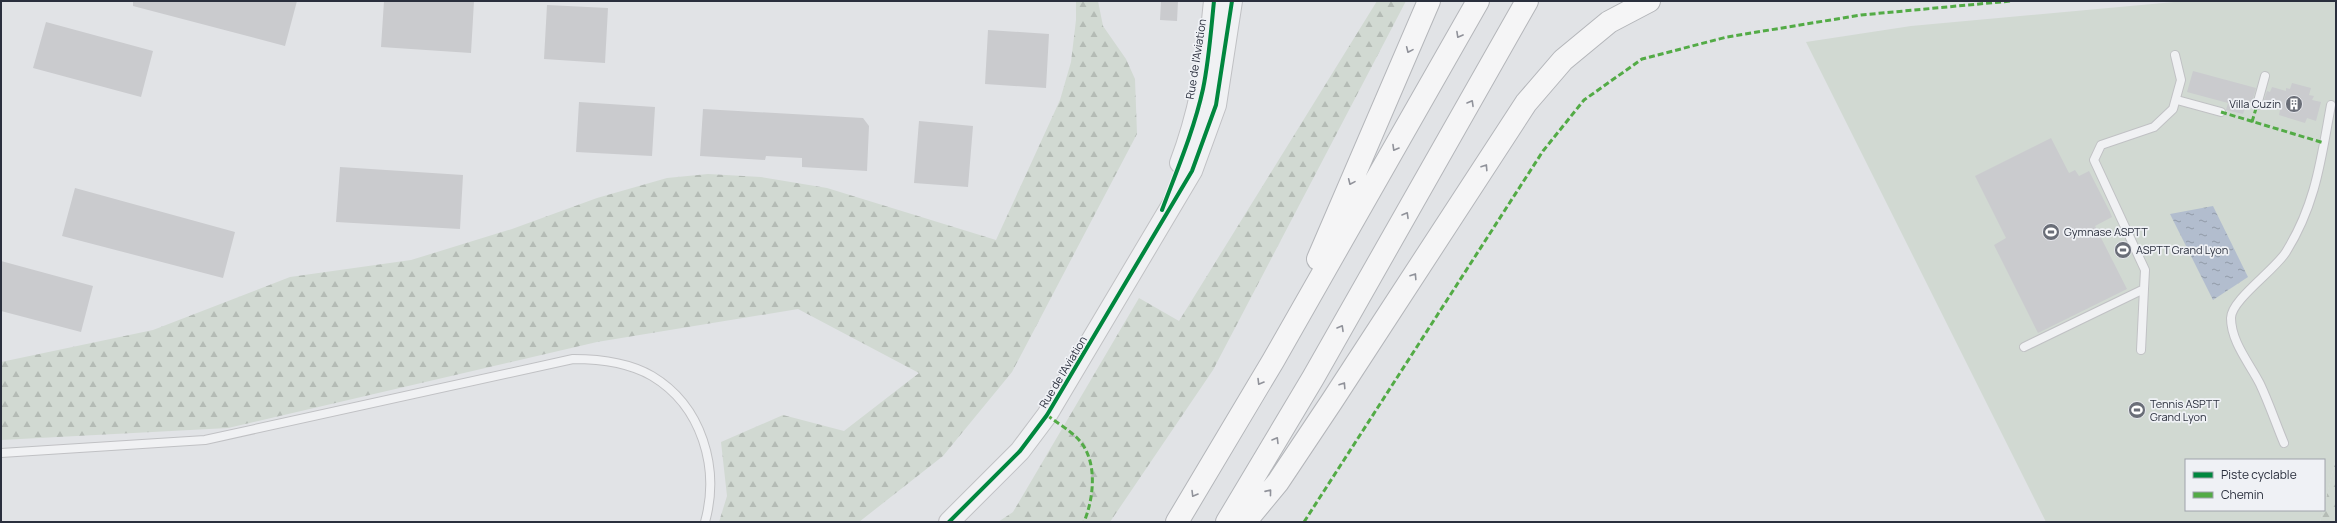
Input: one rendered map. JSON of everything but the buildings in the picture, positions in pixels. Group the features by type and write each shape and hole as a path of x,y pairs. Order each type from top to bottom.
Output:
{"highway":[{"path":"1273,361 1429,1"},
{"path":"1177,522 1273,361 1478,1"},
{"path":"1227,522 1313,378 1527,1"},
{"path":"1245,522 1278,482 1526,104 1563,60 1609,22 1649,1"}],"street":[{"name":"Rue de l'Aviation","path":"1154,233 1186,146 1202,90 1210,46 1214,1"},
{"name":"Rue de l'Aviation","path":"949,522 1020,451 1047,415 1080,363 1154,233 1192,171 1216,104 1232,1"}],"lane":[{"path":"2141,350 2145,270 2094,160 2101,145 2154,128 2174,109 2181,80 2175,55"},
{"path":"2257,105 2265,76"},
{"path":"2177,100 2221,112"},
{"path":"2284,443 2260,385 2232,333 2230,317 2236,302 2263,278 2285,254 2305,220 2318,178 2331,105"},
{"path":"2024,347 2144,289"},
{"path":"1,453 205,440 573,359 602,359 629,366 652,376 688,411 701,432 710,466 710,503 705,522"}],"green space":[{"path":"1076,1 1098,1 1103,26 1126,59 1135,79 1137,134 1012,372 943,456 859,522 719,522 727,496 721,442 783,415 844,431 919,373 798,309 597,342 228,428 1,440 1,362 153,330 290,277 411,260 512,229 597,198 667,178 708,174 761,177 827,188 996,240 1060,100 1071,62 1076,20"},
{"path":"1377,1 1406,1 1213,370 1110,522 998,522 1013,512 1139,298 1179,321"},
{"name":"ASPTT Grand Lyon","path":"2185,1 2336,1 2336,458 2325,503 2325,459 2185,459 2185,511 2323,511 2320,522 2046,522 1806,42 1911,26"},
{"path":"2336,458 2336,522 2320,522 2323,511 2325,511 2325,502"}],"water":[{"path":"2213,206 2248,277 2213,300 2170,214"}],"marked path":[{"path":"1304,522 1543,151 1584,100 1642,59 1727,37 1861,15 2011,1"},
{"path":"2252,122 2257,105"},
{"path":"2221,112 2324,143"},
{"path":"1047,415 1079,440 1089,458 1092,469 1092,491 1084,522"}],"cycle path":[{"path":"1162,210 1185,150 1203,89 1210,45 1214,1"},
{"path":"949,522 1020,451 1047,415 1192,171 1216,105 1232,1"}],"place":[{"name":"Villa Cuzin","path":"2294,104"},
{"name":"Gymnase ASPTT","path":"2051,232"},
{"name":"ASPTT Grand Lyon","path":"2123,250"},
{"name":"Tennis ASPTT Grand Lyon","path":"2137,410"}]}
